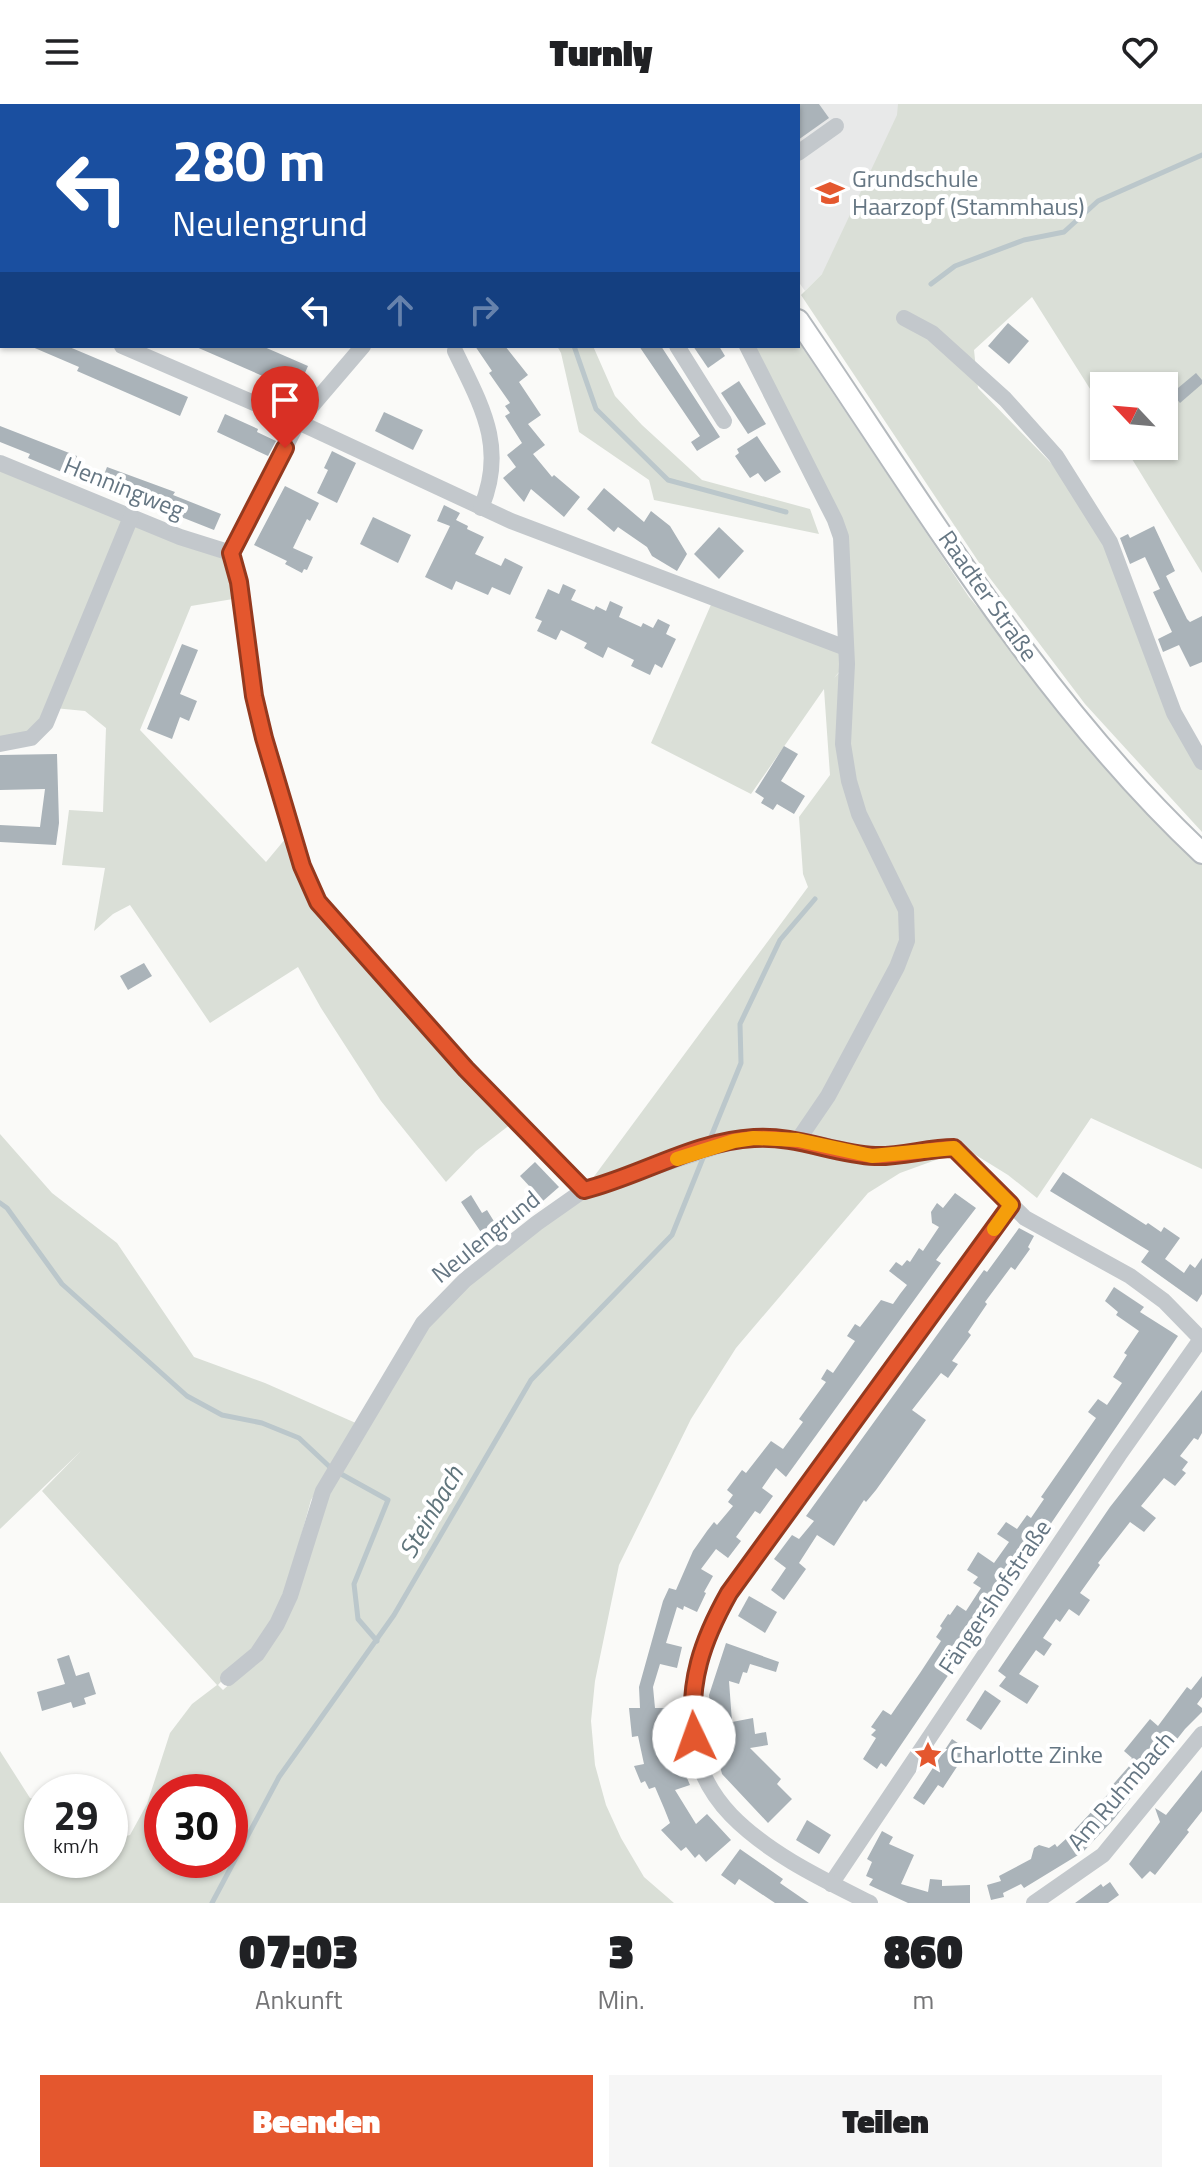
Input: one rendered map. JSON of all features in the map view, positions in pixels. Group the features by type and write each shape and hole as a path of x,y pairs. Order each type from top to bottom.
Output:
{"main road":[{"name":"Raadter Straße","path":"800,323 1005,626 1112,759 1202,853"}],"street":[{"path":"800,152 836,126"},
{"path":"904,318 932,333 1005,399 1056,456 1110,542 1174,713 1202,762"},
{"path":"127,348 298,422 481,508 686,580 846,648"},
{"path":"361,348 298,422 231,553 239,582 247,650 261,724 302,866 318,902 466,1069 584,1190"},
{"path":"678,348 724,421"},
{"path":"748,348 841,537 846,648 843,744 849,781 859,814 906,910 907,941 897,967 828,1096 798,1140"},
{"path":"455,351 479,401 493,449 490,486 481,508"},
{"name":"Henningweg","path":"0,463 131,517 231,553"},
{"path":"0,744 31,738 46,723 131,517"},
{"name":"Neulengrund","path":"228,1678 257,1654 277,1624 290,1596 316,1510 329,1482 423,1323 465,1280 584,1190 734,1141 754,1138 798,1140 872,1156 954,1148 1025,1218 1139,1282 1164,1301 1201,1339"},
{"path":"870,1903 831,1884 759,1838 729,1812 716,1795 706,1776 694,1737 691,1708 698,1663 735,1583 1011,1205"},
{"name":"Fängershofstraße","path":"831,1884 1119,1455 1201,1339"},
{"name":"Am Ruhmbach","path":"1034,1903 1103,1855 1202,1734"}],"shaded area":[{"name":"Grundschule Haarzopf (Stammhaus)","path":"800,104 899,104 900,113 823,273 805,291 800,284"},
{"path":"898,104 1202,104 1202,573 1133,460 1178,460 1178,372 1090,372 1090,389 1032,297 974,350 978,388 1052,464 1107,544 1202,765 1202,832 1085,704 986,573 801,295 822,274 897,115"},
{"path":"800,344 969,597 1067,715 1202,859 1202,1169 1091,1118 1037,1198 1008,1175 966,1149 900,1173 868,1193 736,1348 691,1419 619,1565 595,1681 591,1721 595,1765 606,1805 644,1877 674,1903 0,1903 0,1751 24,1789 24,1878 128,1878 128,1836 144,1809 144,1878 248,1878 248,1774 157,1774 170,1733 192,1704 217,1685 42,1491 81,1451 0,1529 0,1134 52,1193 117,1243 194,1357 265,1383 358,1424 424,1324 587,1186 808,887 803,874 799,817 830,775 824,689 751,794 651,743 713,600 846,648 846,664 834,678 852,660 846,541 752,348 800,348","holes":["358,1424 319,1512 270,1647 223,1690 218,1685 264,1635 285,1594 311,1500"]},
{"path":"558,348 594,348 615,396 702,480 810,509 819,534 654,500 649,480 579,432"},
{"path":"0,466 131,520 229,555 239,598 191,606 140,730 266,862 291,832 317,904 515,1121 476,1151 446,1182 381,1101 298,967 210,1023 130,905 113,914 94,931 105,868 62,865 69,810 103,812 106,728 85,711 54,708 45,723 0,745"}],"building":[{"path":"800,104 819,104 829,118 800,139"},
{"path":"1008,323 1029,341 1009,364 988,346"},
{"path":"35,348 72,348 188,397 180,416 77,371 79,367"},
{"path":"199,348 267,348 308,366 297,391"},
{"path":"476,348 507,348 528,375 519,382 541,415 528,424 545,445 533,454 552,477 554,475 580,497 564,517 531,489 524,502 503,478 516,467 507,455 522,443 505,416 510,413 505,406 510,403 489,373 492,371"},
{"path":"640,348 662,348 720,437 697,451 691,442 700,436"},
{"path":"694,348 720,348 725,356 708,368"},
{"path":"1196,373 1202,380 1202,384 1180,403 1178,388"},
{"path":"739,381 766,424 748,434 721,393"},
{"path":"384,412 423,430 413,450 375,431"},
{"path":"225,414 276,441 268,456 217,432"},
{"path":"0,426 77,456 69,475 0,442"},
{"path":"757,436 781,472 765,482 758,473 750,478 735,456 739,453 737,449"},
{"path":"332,451 356,463 337,503 317,493 328,470 324,468"},
{"path":"107,467 175,492 173,495 221,514 214,530 100,485"},
{"path":"285,486 319,503 293,548 313,557 307,570 304,569 302,573 285,564 287,561 254,545"},
{"path":"604,488 644,522 651,511 670,526 687,554 677,571 652,556 647,547 618,527 614,532 587,509"},
{"path":"444,505 460,513 456,520 468,526 467,529 484,537 475,554 501,566 505,558 523,567 510,595 492,587 488,595 456,581 452,590 425,577 450,526 437,521"},
{"path":"373,517 411,535 398,563 360,544"},
{"path":"1154,526 1175,571 1166,576 1187,619 1190,622 1202,616 1202,662 1190,667 1179,645 1163,652 1158,639 1172,632 1153,592 1160,589 1145,557 1130,564 1120,538 1128,534 1130,538"},
{"path":"719,527 744,551 719,579 694,554"},
{"path":"563,584 576,590 571,600 594,610 596,606 606,611 610,601 623,607 619,617 641,627 643,623 653,628 658,619 670,625 666,634 676,639 662,668 655,664 650,675 631,666 634,660 608,647 603,658 584,648 587,643 561,630 556,640 537,631 542,621 535,618 548,589 559,594"},
{"path":"182,644 198,650 180,694 197,701 189,721 180,717 172,739 147,729"},
{"path":"784,746 798,754 781,781 805,796 794,814 777,804 773,810 761,803 764,798 755,792"},
{"path":"57,754 59,823 56,845 0,842 0,825 40,827 45,789 0,790 0,755"},
{"path":"144,963 152,976 128,990 120,976"},
{"path":"535,1162 559,1187 543,1201 520,1176"},
{"path":"1063,1172 1146,1225 1148,1223 1161,1232 1164,1227 1180,1238 1165,1259 1184,1273 1190,1264 1195,1268 1202,1258 1202,1294 1197,1302 1141,1262 1149,1251 1050,1191"},
{"path":"955,1193 976,1208 936,1260 941,1263 786,1477 776,1468 762,1488 773,1496 760,1514 755,1511 736,1537 741,1541 728,1558 716,1549 701,1569 713,1576 697,1612 684,1606 683,1610 677,1607 666,1643 682,1647 677,1668 660,1664 653,1687 655,1708 672,1708 673,1730 658,1731 659,1746 669,1769 681,1764 690,1785 675,1790 696,1824 707,1814 731,1840 706,1862 699,1854 695,1858 686,1847 681,1851 661,1830 670,1823 664,1808 655,1787 649,1789 645,1781 641,1783 634,1766 644,1764 638,1736 632,1737 629,1708 640,1708 639,1687 663,1601 669,1588 676,1590 693,1551 707,1531 714,1522 717,1525 733,1506 728,1502 733,1495 727,1490 742,1470 746,1473 771,1441 783,1449 803,1422 799,1419 826,1382 821,1379 827,1369 833,1373 855,1341 847,1336 855,1324 860,1327 881,1300 893,1304 907,1285 889,1271 896,1262 902,1266 907,1260 910,1262 919,1248 923,1251 939,1227 932,1223 931,1212 937,1203 943,1208"},
{"path":"471,1195 482,1213 487,1210 503,1236 490,1246 461,1202"},
{"path":"1019,1228 1034,1236 1028,1247 1030,1249 1015,1270 1011,1267 985,1302 987,1304 968,1332 971,1335 952,1361 958,1364 948,1378 941,1373 912,1410 926,1420 876,1490 866,1502 864,1500 834,1546 817,1535 799,1563 806,1569 784,1600 771,1590 786,1568 774,1559 792,1535 799,1539 814,1521 806,1516 984,1270 987,1272"},
{"path":"1114,1287 1144,1307 1140,1312 1178,1336 886,1767 881,1763 877,1769 863,1759 876,1738 871,1735 876,1730 871,1727 883,1710 891,1715 920,1673 941,1641 936,1637 948,1614 957,1605 966,1611 981,1588 973,1583 978,1577 967,1570 978,1552 994,1563 1009,1542 997,1534 1006,1522 1017,1529 1027,1515 1031,1518 1044,1499 1041,1497 1096,1418 1088,1412 1098,1399 1107,1405 1122,1383 1113,1377 1139,1331 1116,1315 1118,1312 1105,1301"},
{"path":"1202,1390 1202,1433 1180,1456 1188,1462 1182,1470 1186,1473 1175,1486 1164,1478 1141,1506 1156,1518 1144,1532 1130,1522 1098,1563 1100,1565 1080,1593 1090,1600 1079,1616 1069,1609 1060,1622 1056,1619 1043,1638 1052,1644 1044,1656 1036,1650 1019,1674 1039,1686 1027,1704 999,1686 1006,1677 998,1671 1110,1507"},
{"path":"749,1596 777,1612 765,1633 738,1616"},
{"path":"726,1643 779,1662 776,1672 750,1664 739,1684 729,1681 732,1722 753,1718 755,1734 766,1732 768,1745 750,1748 781,1779 777,1784 792,1799 768,1823 722,1774 715,1747 709,1695"},
{"path":"69,1655 76,1676 89,1672 96,1694 84,1698 86,1704 73,1708 71,1702 42,1711 37,1692 65,1684 57,1659"},
{"path":"1202,1676 1202,1697 1197,1704 1202,1712 1083,1852 1024,1888 1021,1884 1003,1893 1004,1897 991,1900 987,1885 1001,1881 999,1876 1031,1859 1034,1848 1039,1845 1049,1848 1055,1844 1057,1847 1067,1838 1111,1791 1109,1789 1131,1764 1132,1758 1124,1751 1150,1719 1158,1726 1187,1687 1191,1690"},
{"path":"985,1690 1001,1701 981,1730 966,1720"},
{"path":"952,1739 968,1750 943,1788 938,1785 924,1805 913,1798"},
{"path":"1202,1770 1202,1811 1155,1875 1150,1871 1142,1879 1129,1864 1160,1822 1155,1808 1166,1815"},
{"path":"807,1820 831,1835 819,1854 796,1840"},
{"path":"882,1831 893,1837 889,1844 914,1855 901,1884 928,1892 930,1879 942,1880 942,1886 970,1885 970,1903 908,1903 869,1885 873,1879 866,1876 872,1862 867,1859"},
{"path":"740,1849 783,1879 780,1883 809,1903 775,1903 739,1879 735,1885 721,1875"},
{"path":"1110,1882 1119,1895 1108,1903 1075,1903 1101,1884 1103,1887"}],"waterway":[{"name":"Steinbach","path":"931,284 955,266 1024,240 1064,232 1098,201 1202,155"},
{"path":"575,348 596,409 668,480 786,512"},
{"name":"Steinbach","path":"710,1139 741,1063 740,1024 780,940 815,899"},
{"name":"Steinbach","path":"212,1903 279,1777 394,1615 531,1380 672,1235 703,1158"},
{"path":"0,1203 7,1208 62,1284 187,1396 222,1415 262,1423 299,1438 332,1469 388,1500 354,1584 358,1619 377,1641"}],"slow traffic":[{"path":"677,1159 700,1150 754,1138 798,1140 872,1156 954,1148 1011,1205 994,1229"}],"place":[{"name":"Grundschule Haarzopf (Stammhaus)","path":"830,193"},
{"name":"Charlotte Zinke","path":"928,1755"}],"route":[{"path":"285,448 231,553 239,582 254,696 264,738 302,866 318,902 466,1069 584,1190 700,1150 734,1141 768,1138 798,1140 872,1156 954,1148 1011,1205 729,1593 698,1663 691,1708 694,1737"}]}
